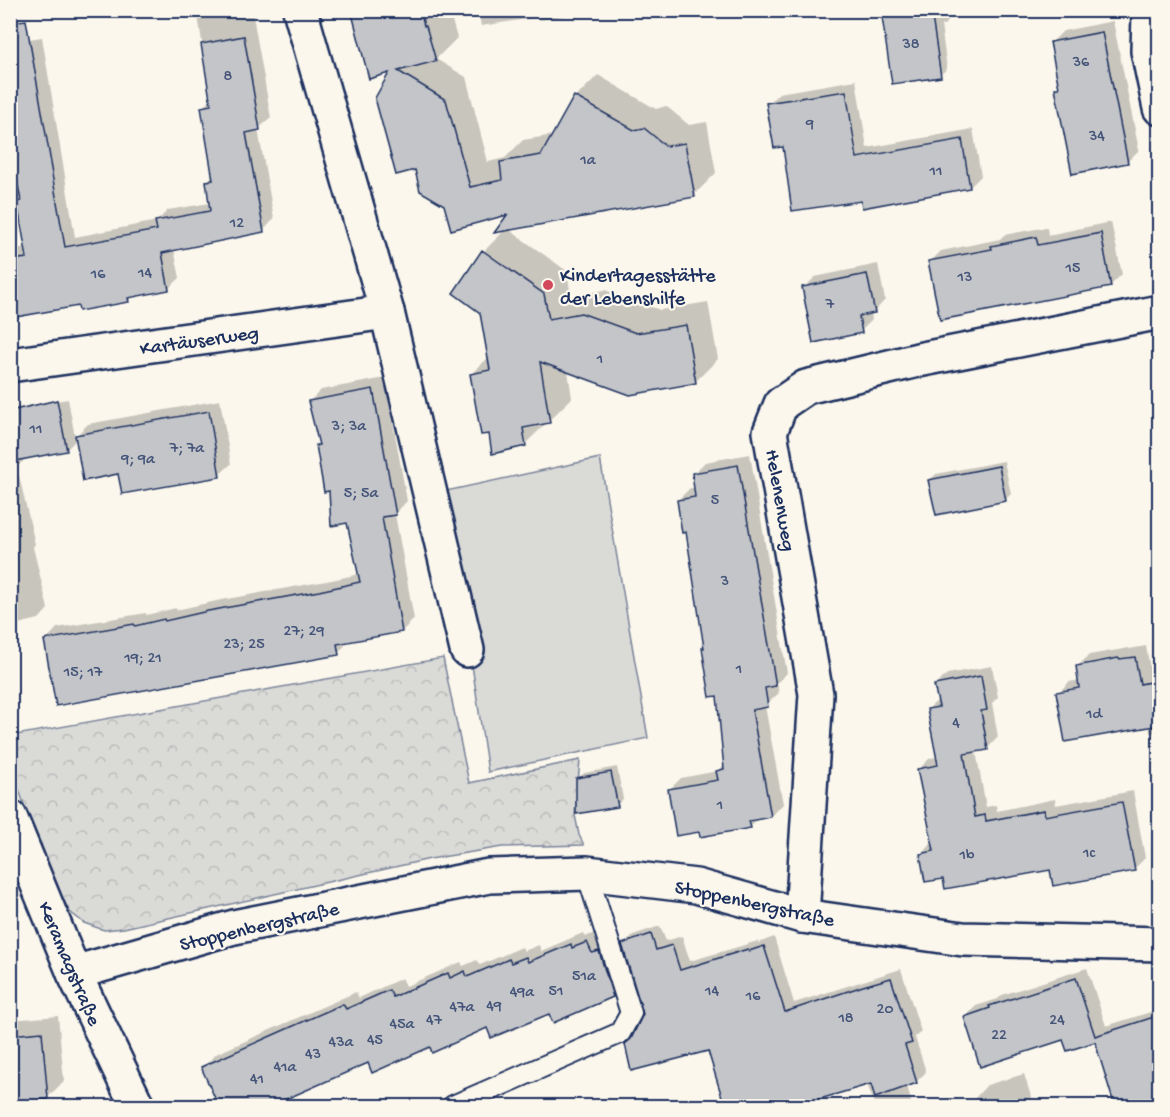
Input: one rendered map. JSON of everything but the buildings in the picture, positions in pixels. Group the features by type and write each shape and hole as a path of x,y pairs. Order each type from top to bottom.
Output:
{"street":[{"path":"300,10 387,312 467,650"},
{"path":"1152,10 1149,13 1148,51 1160,108"},
{"name":"Kartäuserweg","path":"10,365 387,312"},
{"name":"Helenenweg","path":"802,916 816,694 770,432 781,404 806,387 918,360 1160,312"},
{"name":"Keramagstraße","path":"10,817 74,973 137,1107"},
{"name":"Stoppenbergstraße","path":"74,973 234,927 477,878 587,873 696,886 802,916 963,939 1160,944"}],"lane":[{"path":"453,1107 620,1033 631,1013 587,873"}],"green space":[{"path":"600,458 648,738 488,772 446,491"},
{"path":"443,658 469,783 580,760 575,815 579,835 584,845 502,847 430,859 124,928 104,930 84,923 70,912 33,832 11,765 10,736"}],"place":[{"name":"Kindertagesstätte der Lebenshilfe","path":"548,285"}]}
